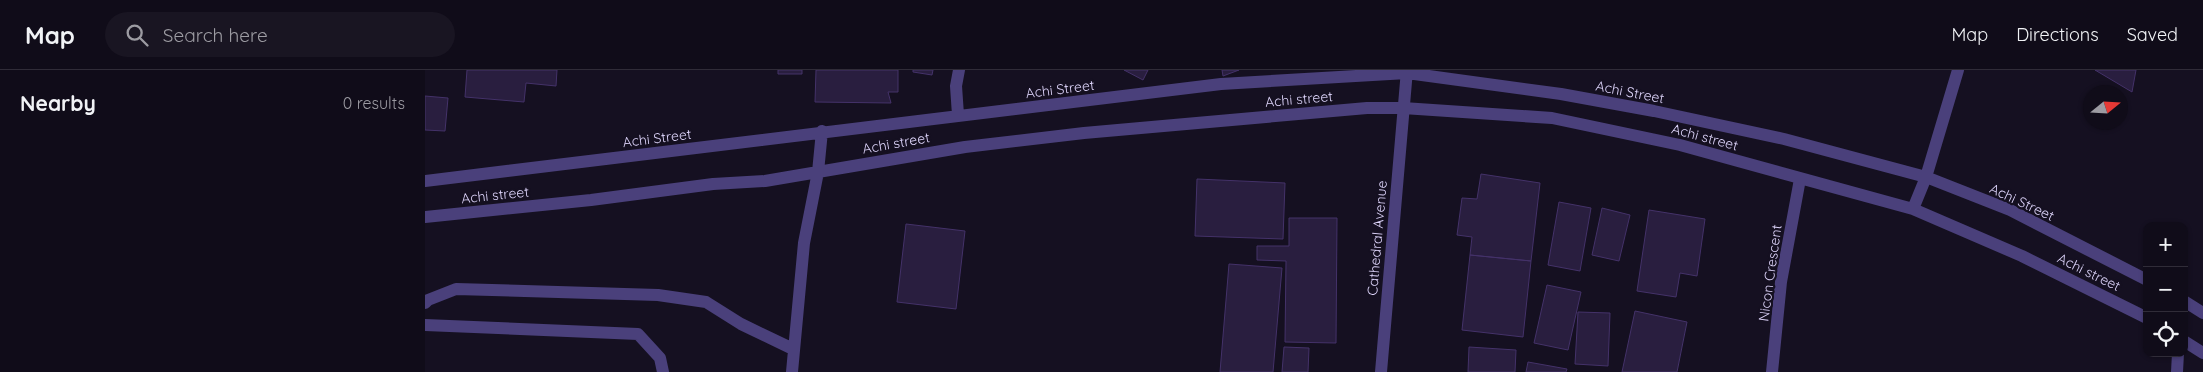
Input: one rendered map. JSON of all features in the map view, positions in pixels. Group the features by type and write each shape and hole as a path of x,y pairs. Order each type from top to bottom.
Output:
{"street":[{"path":"958,115 955,86 959,70"},
{"path":"1913,209 1926,177 1958,70"},
{"name":"Achi Street","path":"425,181 822,131 1221,84 1407,72 1561,94 1654,111 1784,139 1926,177 2010,210 2143,278"},
{"name":"Cathedral Avenue","path":"1381,372 1407,72"},
{"name":"Achi street","path":"425,217 591,200 713,184 765,181 965,147 1084,133 1367,108 1403,108 1552,118 1681,145 1913,209 2022,256 2143,316"},
{"path":"792,372 804,243 818,172 822,131"},
{"name":"Nicon Crescent","path":"1772,372 1781,282 1801,179"},
{"path":"425,303 456,289 658,295 706,302 741,324 793,349"},
{"path":"2188,304 2203,313"},
{"path":"425,325 638,334 660,358 663,372"},
{"path":"2188,343 2203,353"},
{"path":"2177,372 2178,357"}],"building":[{"path":"467,70 557,70 556,86 526,83 524,102 465,97"},
{"path":"778,70 802,70 802,74 778,74"},
{"path":"816,70 898,70 898,92 888,92 891,103 815,102"},
{"path":"913,70 933,70 932,75 913,72"},
{"path":"1124,70 1148,70 1143,80"},
{"path":"1222,70 1239,70 1223,76"},
{"path":"2095,70 2136,70 2132,92 2128,90 2128,85 2120,85"},
{"path":"425,96 448,98 445,131 425,130"},
{"path":"1481,174 1540,183 1531,261 1470,255 1472,237 1457,235 1462,198 1477,199"},
{"path":"1197,179 1285,183 1283,239 1195,236"},
{"path":"1559,202 1591,208 1580,271 1548,265"},
{"path":"1602,208 1630,215 1619,261 1592,255"},
{"path":"1649,210 1705,219 1697,276 1680,273 1676,297 1637,291"},
{"path":"1289,218 1337,218 1336,343 1285,342 1286,261 1257,260 1257,246 1289,246"},
{"path":"906,224 965,231 956,309 897,302"},
{"path":"1470,255 1531,261 1523,337 1462,330"},
{"path":"1229,264 1282,268 1273,372 1220,372"},
{"path":"1547,285 1581,292 1568,350 1534,343"},
{"path":"1635,311 1687,322 1677,372 1622,372"},
{"path":"1578,312 1610,313 1608,366 1575,364"},
{"path":"1284,347 1309,348 1308,372 1282,372"},
{"path":"1469,347 1516,350 1515,372 1468,372"},
{"path":"1528,362 1567,369 1566,372 1526,372"}]}
